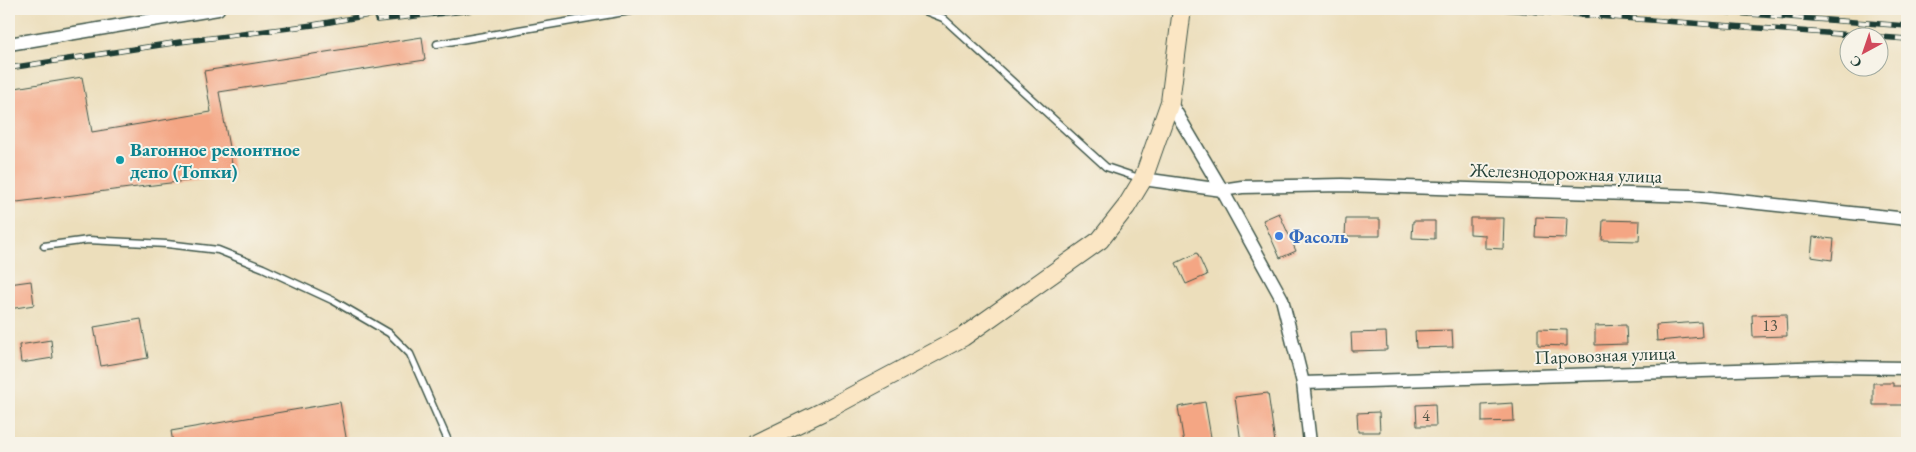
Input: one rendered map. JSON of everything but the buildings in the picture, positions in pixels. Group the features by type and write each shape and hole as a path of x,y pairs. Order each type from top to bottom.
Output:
{"street":[{"path":"9,44 218,9"},
{"path":"758,443 828,409 963,336 1100,240 1126,207 1143,179 1170,102 1182,9"},
{"path":"1170,102 1222,190 1282,299 1303,383 1310,443"},
{"name":"Железнодорожная улица","path":"1143,179 1222,190 1242,187 1342,185 1692,196 1907,219"},
{"name":"Паровозная улица","path":"1303,383 1832,367 1907,368"}],"lane":[{"path":"437,44 642,9"},
{"path":"920,9 943,18 1106,166 1143,179"},
{"path":"44,246 88,240 167,244 218,250 263,268 334,301 389,333 410,354 449,443"}],"railway":[{"path":"9,68 180,42 313,25 403,9"},
{"path":"377,20 484,9"},
{"path":"1501,9 1907,39"},
{"path":"1683,9 1907,26"}],"place":[{"name":"Вагонное ремонтное депо (Топки)","path":"120,160"},
{"name":"Фасоль","path":"1279,236"}]}
